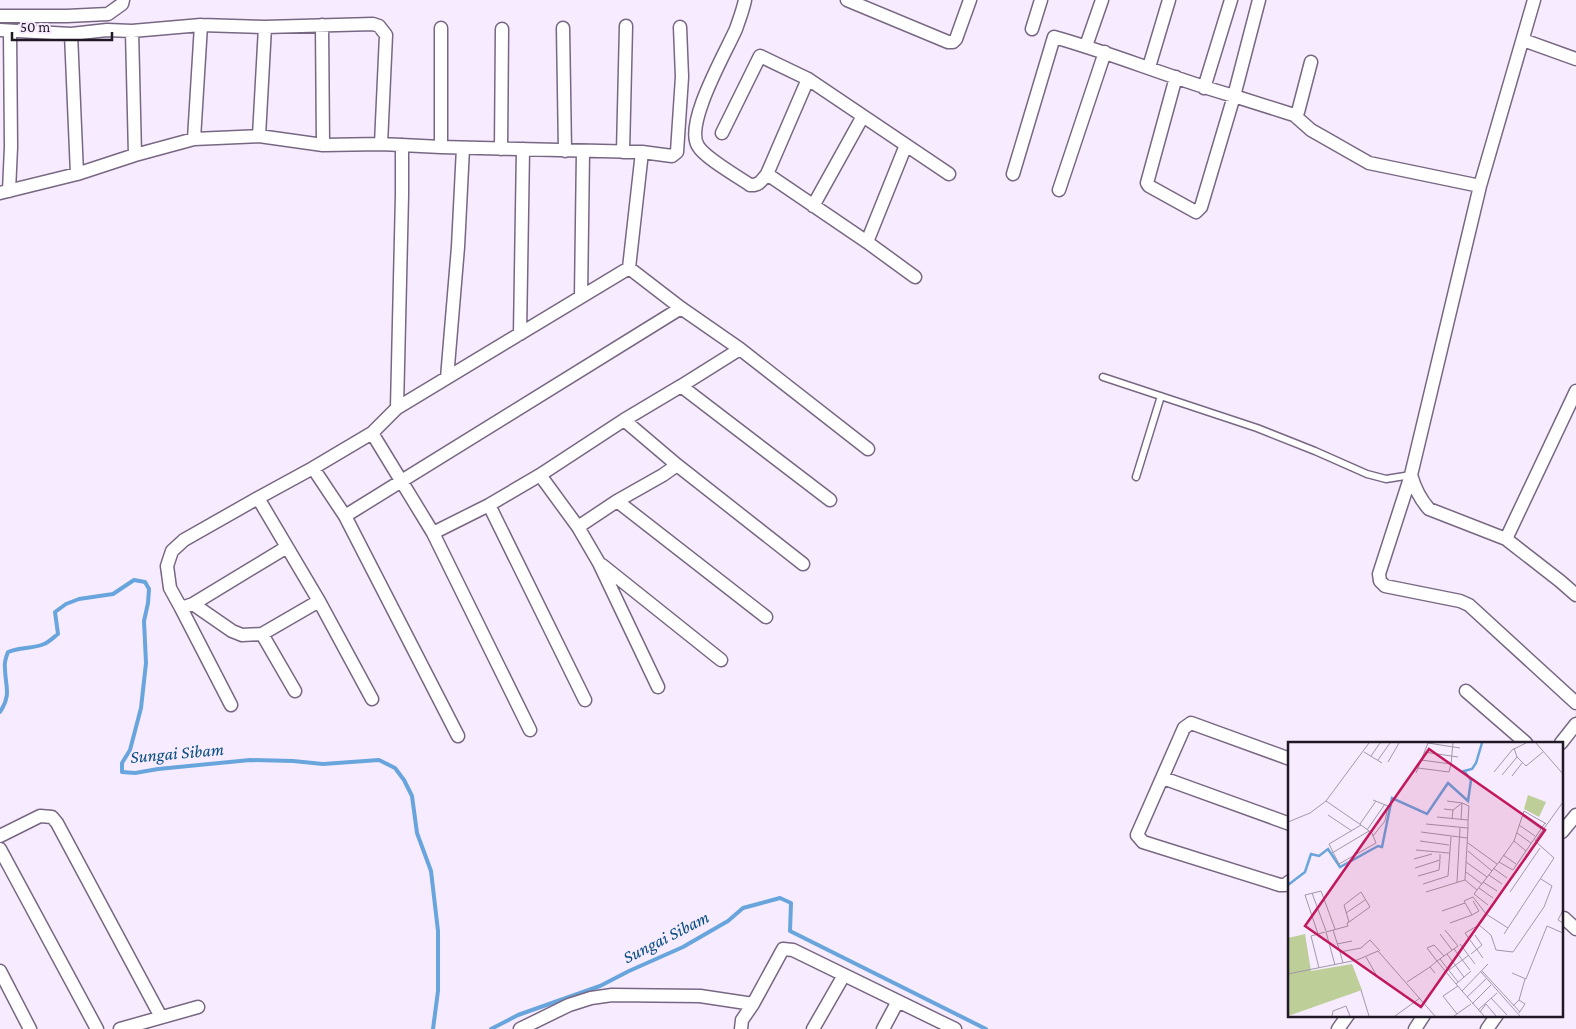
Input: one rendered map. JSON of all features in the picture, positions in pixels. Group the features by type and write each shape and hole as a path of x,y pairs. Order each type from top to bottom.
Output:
{"street":[{"path":"0,16 108,14 122,4 123,0"},
{"path":"746,0 735,30 708,86 694,132 694,137 702,152 750,185 755,186 767,174 808,79"},
{"path":"847,0 948,42 953,42 956,39 970,0"},
{"path":"1032,29 1041,0"},
{"path":"1086,46 1102,0"},
{"path":"1148,67 1169,0"},
{"path":"1204,88 1231,0"},
{"path":"1176,77 1146,183 1196,212 1201,207 1234,96 1259,0"},
{"path":"1534,0 1480,186 1411,475 1379,574 1380,581 1385,586 1460,601 1469,605 1576,703"},
{"path":"106,30 108,14"},
{"path":"381,144 386,35 379,26 373,24 265,27 202,25 132,31 106,30 71,34 5,31 12,147 4,192 77,174 135,155 194,139 259,136 323,145 381,144 441,148 642,152 672,156 677,152 682,77 680,27"},
{"path":"194,139 202,25"},
{"path":"322,25 323,145"},
{"path":"623,152 626,26"},
{"path":"259,136 265,27"},
{"path":"441,148 442,28"},
{"path":"563,28 565,150"},
{"path":"501,149 502,29"},
{"path":"132,31 135,155"},
{"path":"71,34 77,174"},
{"path":"1013,174 1054,37 1105,52 1204,88 1294,116 1311,130 1369,163 1480,186"},
{"path":"1523,40 1576,59"},
{"path":"1059,190 1105,52"},
{"path":"722,133 760,56 808,79 949,174"},
{"path":"1294,116 1298,112 1311,62"},
{"path":"813,206 863,116"},
{"path":"397,408 402,145"},
{"path":"867,242 906,145"},
{"path":"447,378 458,247 463,148"},
{"path":"520,334 523,149"},
{"path":"581,297 583,151"},
{"path":"629,268 642,152"},
{"path":"767,174 915,277"},
{"path":"319,601 262,634 242,635 187,606 170,588 167,566 172,551 184,540 372,433 397,408 629,268"},
{"path":"629,268 681,308 740,349 868,449"},
{"path":"345,516 681,308"},
{"path":"432,533 489,505 540,475 624,420 740,349"},
{"path":"681,386 830,500"},
{"path":"1506,540 1576,390"},
{"path":"624,420 676,465 803,564"},
{"path":"372,433 432,533 530,730"},
{"path":"578,527 676,465"},
{"path":"313,468 345,516 458,736"},
{"path":"540,475 578,527 599,563 658,687"},
{"path":"1411,475 1421,500 1430,509 1506,540 1576,595"},
{"path":"258,498 319,601 372,699"},
{"path":"617,501 766,617"},
{"path":"489,505 585,700"},
{"path":"187,606 287,547"},
{"path":"599,563 721,660"},
{"path":"187,606 231,705"},
{"path":"262,634 296,691"},
{"path":"1466,691 1525,742"},
{"path":"1288,758 1191,723 1184,728 1137,835 1143,842 1280,885 1288,883"},
{"path":"1562,742 1576,724"},
{"path":"1163,778 1288,823"},
{"path":"1564,830 1576,815"},
{"path":"0,836 40,816 52,817 57,823 161,1017"},
{"path":"0,849 97,1029"},
{"path":"1564,919 1576,929"},
{"path":"741,1029 742,1020 753,1004 783,949 793,950 953,1029"},
{"path":"0,971 30,1029"},
{"path":"813,1029 844,975"},
{"path":"520,1029 568,1006 591,998 612,995 700,996 753,1004"},
{"path":"883,1029 898,1001"},
{"path":"120,1029 198,1007"},
{"path":"1338,1029 1347,1016"},
{"path":"1415,1029 1423,1016"},
{"path":"1487,1029 1496,1016"}],"lane":[{"path":"1103,377 1282,437 1367,474 1386,478 1411,475"},
{"path":"1136,477 1161,396"}],"waterway":[{"name":"Sungai Sibam","path":"0,712 7,695 5,664 8,652 40,646 58,634 55,612 66,604 79,599 113,594 134,580 145,582 149,589 144,621 146,663 141,708 130,750 122,763 122,772 135,773 250,760 323,764 379,760 395,768 412,796 417,833 431,871 438,931 438,991 433,1029"},
{"name":"Sungai Sibam","path":"491,1029 518,1015 600,986 683,947 728,921 743,908 780,898 791,903 790,931 986,1029"}]}
